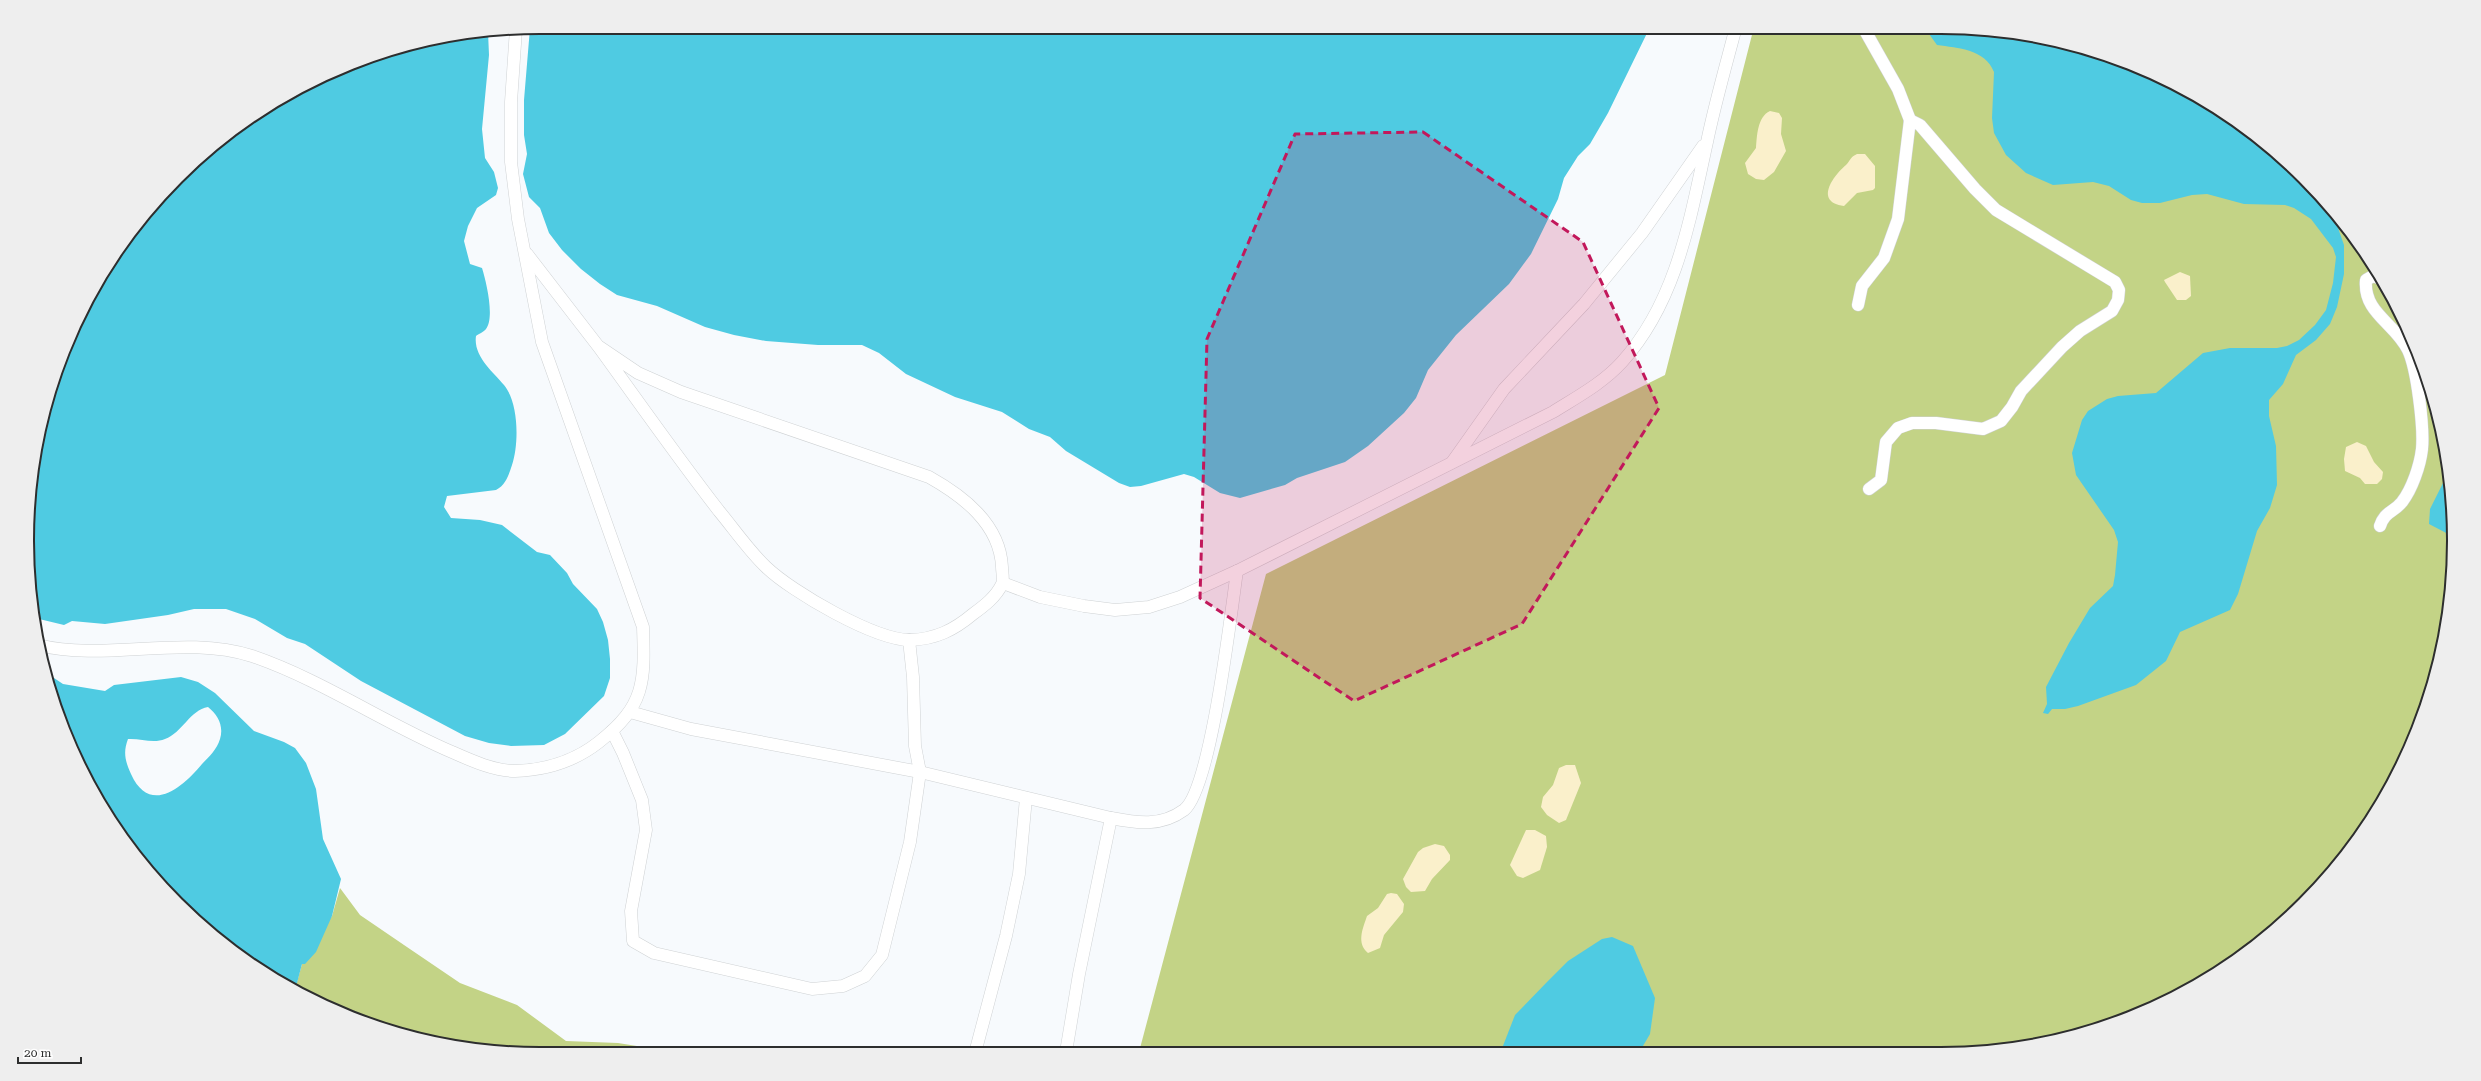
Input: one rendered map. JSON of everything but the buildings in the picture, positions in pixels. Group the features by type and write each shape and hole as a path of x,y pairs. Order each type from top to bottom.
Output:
{"lane":[{"path":"1003,583 1040,597 1115,610 1149,607 1180,597 1237,571 1553,412 1596,385 1622,363 1653,320 1675,275 1688,231 1707,140 1734,34"},
{"path":"1858,305 1862,286 1884,258 1898,219 1910,120 1898,89 1867,34"},
{"path":"46,646 85,652 202,648 250,656 304,678 427,742 474,761 513,771 554,766 590,749 612,732 630,712 642,687 645,664 643,627 542,342 518,219 510,162 510,102 516,35"},
{"path":"1869,489 1881,480 1886,442 1898,428 1912,423 1936,423 1983,429 2001,421 2021,391 2042,367 2080,331 2112,311 2118,300 2119,290 2115,282 1996,210 1975,189 1920,125 1910,120"},
{"path":"1452,462 1504,389 1584,304 1642,233 1707,140"},
{"path":"525,252 598,346 676,456 766,568 804,595 841,617 876,631 909,640 939,636 989,602 1003,583 1002,561 995,538 982,517 958,493 929,477 681,392 638,373 598,346"},
{"path":"2372,276 2366,280 2365,292 2372,306 2382,319 2398,333 2408,351 2417,388 2422,449 2408,492 2401,504 2383,516 2380,526"},
{"path":"630,712 691,729 920,772 1111,818 1142,824 1167,819 1185,809 1196,794 1218,698 1237,571"},
{"path":"612,732 623,753 642,800 646,830 631,911 633,941 654,953 812,989 844,986 865,976 882,955 910,842 920,772 915,746 913,677 909,640"},
{"path":"977,1047 1006,936 1019,874 1026,798"},
{"path":"1067,1047 1079,974 1111,818"}],"highlighted area":[{"path":"1423,132 1583,242 1659,408 1522,624 1354,701 1200,598 1207,339 1295,134"}],"green space":[{"path":"1752,34 1940,34 2007,38 2072,51 2103,61 2165,86 2222,119 2249,139 2299,182 2342,232 2362,259 2395,316 2408,347 2430,409 2437,442 2443,474 2447,540 2443,607 2437,639 2430,672 2408,734 2395,765 2362,822 2342,849 2299,899 2249,942 2222,962 2165,995 2103,1020 2072,1030 2007,1043 1940,1047 1140,1047 1266,574 1665,375"},
{"path":"340,888 360,915 460,983 517,1005 566,1041 618,1043 643,1047 540,1047 474,1043 409,1030 378,1020 316,995 296,984 302,964 332,916"}],"sand":[{"path":"1770,111 1779,113 1782,118 1781,134 1786,151 1774,172 1764,180 1756,179 1748,174 1745,163 1756,148 1757,133 1760,122 1762,118"},
{"path":"1857,154 1865,154 1875,166 1875,188 1873,190 1857,193 1844,206 1835,204 1830,199 1828,194 1829,188 1836,175 1852,157"},
{"path":"2180,272 2190,276 2191,296 2186,300 2177,300 2164,280"},
{"path":"2357,442 2366,446 2374,462 2383,472 2382,479 2377,484 2365,484 2360,478 2345,471 2344,459 2346,447"},
{"path":"1566,765 1575,765 1581,783 1566,820 1559,823 1547,815 1541,807 1543,797 1553,785 1559,768"},
{"path":"1526,830 1535,830 1546,836 1547,847 1540,870 1523,878 1517,876 1510,865"},
{"path":"1435,844 1444,846 1450,855 1450,860 1432,879 1425,891 1411,892 1406,887 1403,879 1418,852 1423,848"},
{"path":"1387,894 1397,894 1404,904 1403,912 1384,935 1380,948 1368,953 1364,949 1361,940 1362,930 1367,916 1378,908"}],"water":[{"path":"529,34 1647,34 1608,113 1590,144 1578,156 1564,178 1558,199 1531,254 1509,284 1456,335 1428,370 1416,398 1404,413 1368,446 1345,462 1297,478 1285,485 1240,498 1220,493 1194,477 1184,474 1141,486 1130,487 1119,483 1066,451 1050,437 1029,429 1002,412 955,397 906,374 879,353 862,345 818,345 766,341 734,335 705,327 657,306 617,295 581,269 562,250 549,233 540,208 529,197 523,174 527,154 524,135 524,100"},
{"path":"1929,34 1974,35 2007,38 2072,51 2103,61 2165,86 2222,119 2249,139 2299,182 2338,227 2344,245 2344,274 2337,307 2330,324 2316,340 2296,355 2283,384 2269,400 2269,416 2276,446 2277,485 2270,508 2257,531 2238,594 2230,610 2180,632 2166,661 2136,685 2078,706 2065,709 2052,709 2048,714 2043,713 2047,704 2046,687 2069,643 2090,608 2113,586 2115,575 2118,542 2114,530 2076,475 2072,453 2082,420 2088,411 2107,399 2118,396 2156,393 2203,353 2230,348 2277,348 2287,346 2299,340 2315,325 2326,310 2333,283 2336,257 2333,248 2311,219 2294,208 2285,205 2244,204 2207,194 2192,195 2160,203 2142,203 2131,200 2109,186 2093,182 2053,185 2026,173 2006,155 1994,133 1992,118 1994,72 1990,64 1978,54 1970,51 1937,45"},
{"path":"488,37 489,55 482,129 485,158 494,172 498,188 496,195 477,208 468,226 464,241 470,264 482,268 489,299 489,323 485,330 476,336 476,343 481,357 504,385 513,402 516,424 516,446 508,476 499,488 496,490 447,496 444,507 451,518 480,520 502,525 537,552 550,555 567,573 573,584 597,609 603,622 608,640 610,659 610,678 604,696 565,734 544,745 511,746 489,743 465,736 361,681 305,644 287,638 255,619 226,609 194,609 168,615 105,624 72,621 64,625 40,619 38,607 34,540 38,474 51,409 61,378 86,316 119,259 139,232 182,182 232,139 259,119 287,102 316,86 378,61 409,51 474,38"},
{"path":"2444,482 2447,533 2429,524 2430,509"},
{"path":"181,677 198,682 215,693 254,731 284,742 295,748 306,763 316,789 323,839 341,879 332,916 316,952 305,964 302,964 296,984 259,962 232,942 182,899 139,849 119,822 86,765 61,703 53,678 63,684 105,691 114,685","holes":["208,707 217,717 221,725 221,734 217,746 186,781 166,793 157,795 147,793 139,787 131,774 126,761 125,752 128,739 151,741 165,739 176,732 196,712"]},
{"path":"1612,937 1633,946 1655,998 1650,1034 1642,1047 1503,1047 1515,1015 1568,961 1602,939"}]}
